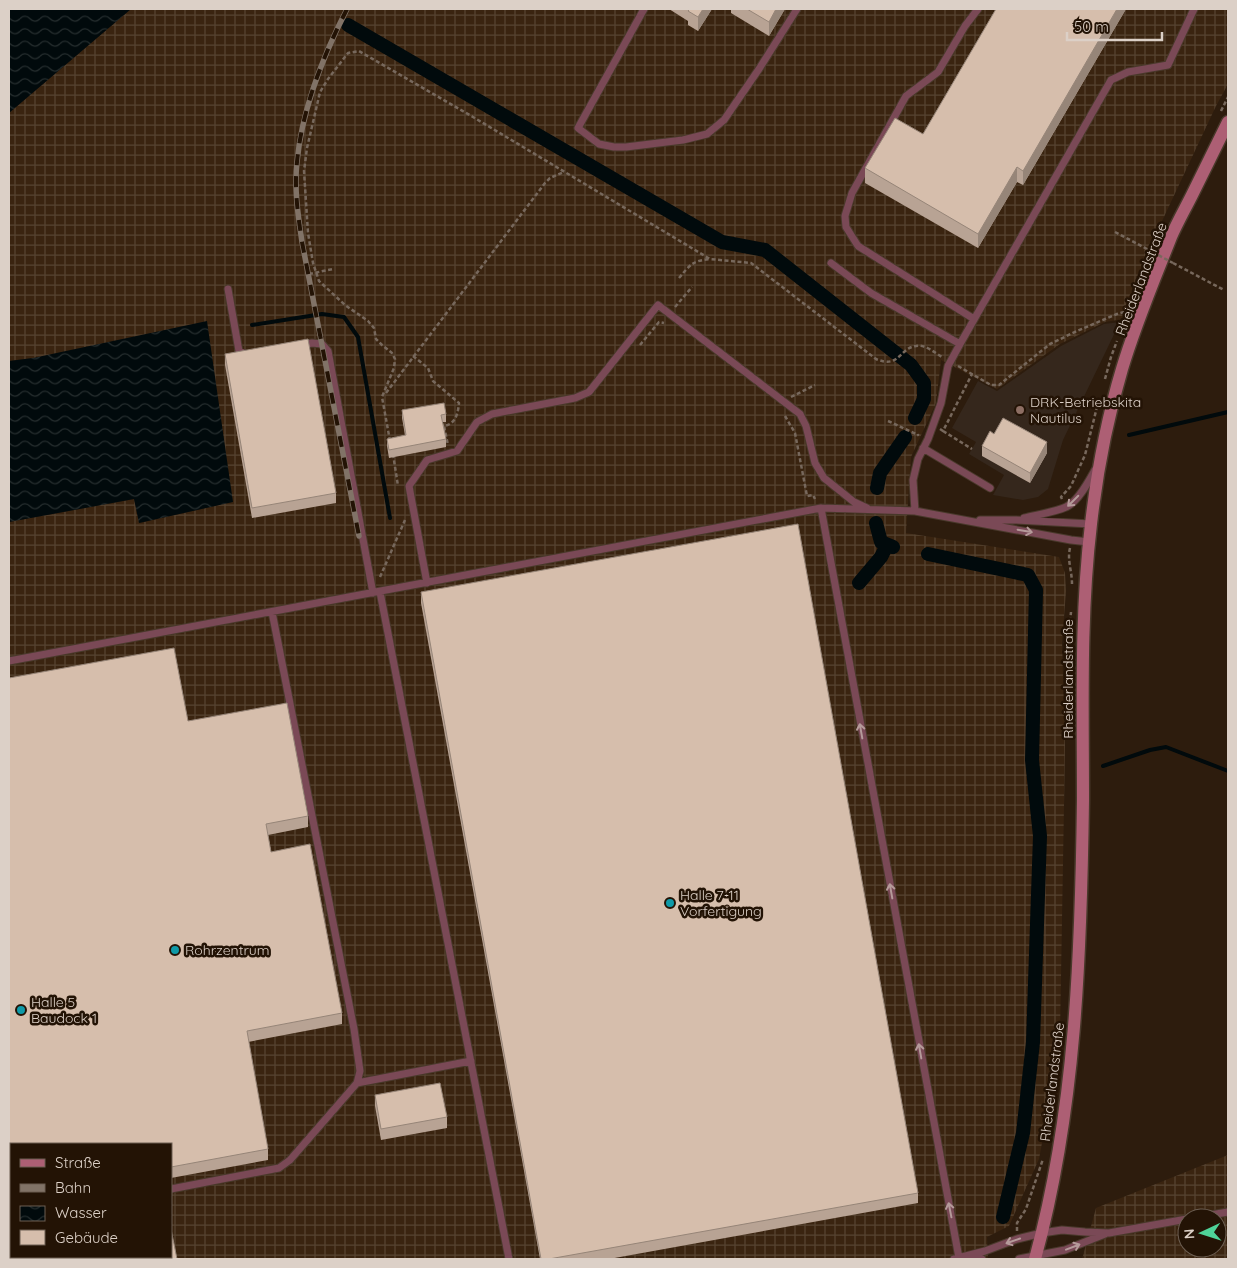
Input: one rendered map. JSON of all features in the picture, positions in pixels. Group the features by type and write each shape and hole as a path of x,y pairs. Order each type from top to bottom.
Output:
{"main road":[{"name":"Rheiderlandstraße","path":"1035,1258 1050,1200 1065,1118 1074,1035 1079,960 1083,800 1084,595 1100,461 1122,368 1144,308 1172,235 1228,122"}],"lane":[{"path":"644,9 578,128 599,144 626,147 683,140 707,134 724,120 797,9"},
{"path":"974,319 858,246 846,228 845,216 852,193 906,96 938,72 964,26 978,9"},
{"path":"916,511 913,480 918,460 941,403 950,361 1111,80 1128,72 1168,65 1194,9"},
{"path":"831,262 871,293 960,344"},
{"path":"228,289 239,351 247,355 256,353"},
{"path":"427,583 409,486 427,460 457,452 477,422 492,414 574,398 589,392 658,305 800,414 806,426 815,463 824,478 854,502 870,510"},
{"path":"294,346 312,343 322,344 328,351 471,1060 509,1259"},
{"path":"924,448 990,488"},
{"path":"1016,520 1067,507 1086,486 1100,461"},
{"path":"820,508 937,1142 956,1259"},
{"path":"9,661 820,508 916,511 1089,542"},
{"path":"960,519 1091,524"},
{"path":"172,1189 279,1168 290,1160 357,1083 360,1070 354,1030 272,612"},
{"path":"357,1083 471,1060"},
{"path":"1019,1259 1035,1258 1065,1250 1109,1233 1177,1221"},
{"path":"956,1259 1042,1233 1062,1230 1109,1233"},
{"path":"956,1259 982,1259"}],"path":[{"path":"391,444 382,397 394,368 395,359 392,353 376,339 374,328 368,321 345,305 319,281 313,263 308,233 304,171 320,92 348,53 359,51 710,259"},
{"path":"382,397 545,183 550,178 564,172"},
{"path":"1115,232 1224,290"},
{"path":"679,278 691,264 700,260 710,259 751,263 869,355 882,362 891,362 910,348 922,346 991,385 999,385 1050,344 1117,314 1132,310"},
{"path":"309,274 334,269"},
{"path":"636,350 659,322 663,322 692,287"},
{"path":"663,322 670,328"},
{"path":"413,356 428,368 433,381 459,403 457,416 449,425 444,426 449,454"},
{"path":"816,385 789,398 779,412 786,417 795,433 807,496 813,495 820,508"},
{"path":"888,421 918,435"},
{"path":"943,431 972,449"},
{"path":"392,451 398,486"},
{"path":"377,593 405,522 403,513"},
{"path":"1072,540 1068,555 1072,584"},
{"path":"1069,708 1068,644 1071,610"},
{"path":"1017,1239 1017,1223 1026,1209 1044,1156"}],"shaded area":[{"path":"131,9 1228,9 1228,84 1147,253 1123,319 1105,322 1060,344 997,389 941,360 936,403 911,457 906,533 1059,557 1065,573 1066,591 1062,643 1065,747 1060,1035 1039,1159 1009,1226 987,1237 988,1259 9,1259 9,522 134,499 140,523 232,502 33,358 9,361 9,113"},
{"name":"DRK-Betriebskita Nautilus","path":"1120,322 1063,440 1048,489 1038,497 1023,500 993,495 1004,475 969,454 976,442 952,428 978,381 997,391 1061,346 1104,324"},
{"path":"1228,1155 1228,1259 1082,1259 1096,1208"}],"water":[{"path":"9,9 131,9 9,113"},
{"path":"207,321 233,502 139,523 134,499 9,522 9,361 33,358"}],"building":[{"path":"690,9 703,9 698,17 688,11"},
{"path":"747,9 776,9 769,22"},
{"path":"996,9 1117,9 1023,171 1017,167 978,234 865,168 895,118 923,134"},
{"path":"308,339 336,493 252,508 225,354"},
{"path":"444,403 446,414 441,415 446,439 389,450 387,439 406,435 402,410"},
{"path":"1003,418 1047,442 1030,473 982,446 990,431 994,434"},
{"name":"Halle 7-11 Vorfertigung","path":"798,524 918,1193 541,1259 421,592"},
{"name":"Rohrzentrum","path":"174,648 188,721 287,703 308,816 266,824 271,852 310,844 342,1013 247,1031 268,1149 172,1167 172,1143 10,1143 10,1258 172,1258 172,1234 177,1259 9,1259 9,678"},
{"path":"440,1083 447,1117 381,1129 375,1095"}],"waterway":[{"path":"348,25 722,242 765,250 911,365 924,383 924,399 915,418"},
{"path":"252,325 322,314 344,317 358,337 390,518"},
{"path":"1129,435 1228,412"},
{"path":"877,488 880,473 905,437"},
{"path":"876,523 881,542 893,547"},
{"path":"859,583 881,557 887,545"},
{"path":"928,554 1028,575 1036,590 1032,760 1040,836 1033,1042 1023,1133 1003,1217"},
{"path":"1103,766 1150,750 1166,747 1228,771"}],"railway":[{"path":"347,9 322,64 309,103 297,162 296,192 302,242 359,536"}],"place":[{"name":"DRK-Betriebskita Nautilus","path":"1020,410"},
{"name":"Halle 7-11 Vorfertigung","path":"670,903"},
{"name":"Rohrzentrum","path":"175,950"},
{"name":"Halle 5 Baudock 1","path":"21,1010"}]}
